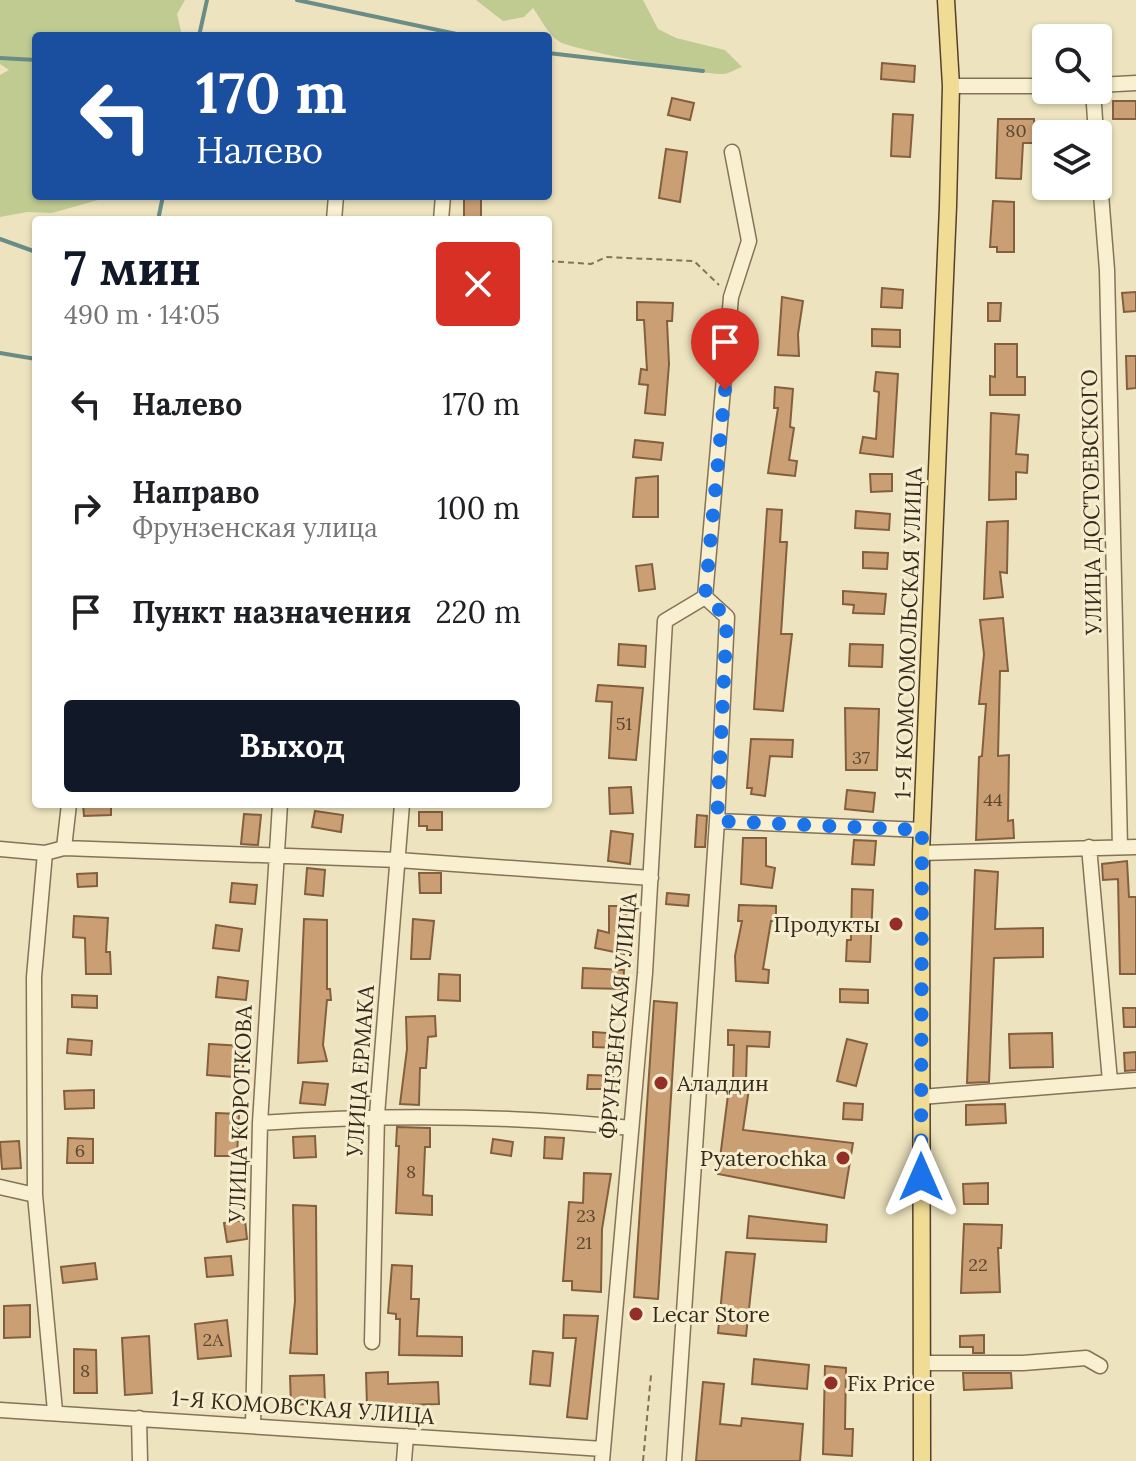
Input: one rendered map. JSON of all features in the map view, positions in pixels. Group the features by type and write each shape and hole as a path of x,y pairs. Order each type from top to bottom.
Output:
{"main road":[{"name":"1-Я КОМСОМОЛЬСКАЯ УЛИЦА","path":"922,1461 921,853 951,86 946,0"}],"street":[{"path":"1112,84 1136,83"},
{"path":"951,86 1032,86"},
{"path":"674,1461 717,821 727,617 705,597 731,297 749,241 732,152"},
{"name":"УЛИЦА ДОСТОЕВСКОГО","path":"1101,200 1107,270 1120,847"},
{"name":"ФРУНЗЕНСКАЯ УЛИЦА","path":"603,1455 651,878 665,621 705,597"},
{"path":"64,848 69,808"},
{"name":"УЛИЦА КОРОТКОВА","path":"253,1426 260,1123 280,808"},
{"name":"УЛИЦА ЕРМАКА","path":"372,1342 377,1115 402,808"},
{"path":"717,821 922,830"},
{"path":"1089,847 1110,1081"},
{"path":"921,853 1136,847"},
{"path":"0,849 45,853 64,848 398,860 651,878"},
{"path":"45,853 34,977 35,1195 55,1411"},
{"path":"921,1097 1136,1080"},
{"path":"260,1123 377,1115 539,1119 631,1128"},
{"path":"0,1187 35,1195"},
{"path":"922,1363 1023,1363 1086,1358 1100,1366"},
{"name":"1-Я КОМОВСКАЯ УЛИЦА","path":"0,1410 55,1411 406,1436 603,1455"},
{"path":"139,1418 140,1461"},
{"path":"404,1461 406,1436"}],"path":[{"path":"552,261 591,264 606,257 694,261 731,297"},
{"path":"643,1461 651,1375"}],"green space":[{"path":"0,0 185,0 177,14 181,32 32,32 32,200 98,200 52,213 27,212 0,217 0,75 9,70 0,64"},
{"path":"476,0 643,0 658,29 676,38 725,50 742,67 713,74 570,46 548,31 533,8 524,17 503,21"}],"building":[{"path":"882,63 915,66 914,82 881,79"},
{"path":"672,98 694,103 690,120 668,115"},
{"path":"1113,101 1136,101 1136,119 1113,119"},
{"path":"893,114 913,115 910,157 891,156"},
{"path":"998,119 1034,119 1032,143 1023,143 1021,179 996,178"},
{"path":"666,149 687,152 680,202 659,198"},
{"path":"464,200 481,200 481,216 464,216"},
{"path":"993,201 1014,202 1014,252 997,252 997,247 990,247"},
{"path":"882,288 903,290 902,308 881,307"},
{"path":"1136,292 1136,311 1124,312 1122,293"},
{"path":"782,297 803,301 798,334 799,356 778,355"},
{"path":"637,302 673,303 672,321 667,321 669,364 665,415 645,413 648,385 639,384 641,369 647,370 644,320 637,320"},
{"path":"988,303 1001,303 1000,321 988,321"},
{"path":"872,329 900,330 900,347 872,346"},
{"path":"995,344 1017,344 1017,377 1025,377 1025,395 990,395 990,376 995,377"},
{"path":"1126,356 1136,356 1136,388 1127,389"},
{"path":"876,372 898,374 893,457 860,453 863,437 876,439 879,392 874,391"},
{"path":"775,387 793,389 790,427 794,428 789,460 797,461 795,476 768,473 778,408 774,408"},
{"path":"991,413 1019,415 1016,454 1028,455 1027,473 1016,472 1016,499 989,500"},
{"path":"635,440 663,443 661,460 633,457"},
{"path":"870,474 892,474 892,491 871,492"},
{"path":"658,476 658,517 633,517 636,478"},
{"path":"767,509 782,510 780,542 787,542 781,634 792,634 783,711 754,709"},
{"path":"856,511 890,514 889,530 855,528"},
{"path":"1008,521 1007,573 1000,572 1003,597 984,599 987,522"},
{"path":"863,552 888,553 887,569 863,568"},
{"path":"652,564 655,589 639,591 636,566"},
{"path":"843,591 886,594 884,614 853,613 854,605 843,604"},
{"path":"1003,618 1008,671 1000,671 998,756 1009,755 1008,821 1013,820 1014,838 976,840 979,757 982,756 986,704 979,704 984,654 980,620"},
{"path":"619,644 646,646 645,667 618,665"},
{"path":"850,644 883,645 882,667 849,666"},
{"path":"598,685 643,688 636,760 609,758 612,702 596,701"},
{"path":"845,708 879,709 877,770 846,770"},
{"path":"751,739 793,740 792,757 770,756 765,796 751,794 752,788 747,788"},
{"path":"631,787 633,813 610,814 609,788"},
{"path":"847,790 875,793 873,812 845,809"},
{"path":"83,808 111,808 111,815 84,816"},
{"path":"315,811 343,815 341,832 312,827"},
{"path":"419,812 442,812 442,830 427,830 427,826 419,826"},
{"path":"244,814 261,815 258,845 241,844"},
{"path":"697,815 707,816 705,847 695,847"},
{"path":"611,831 633,834 630,864 608,861"},
{"path":"743,838 766,838 766,866 775,868 772,888 741,884"},
{"path":"854,840 876,841 874,865 852,864"},
{"path":"1127,861 1129,897 1136,897 1136,974 1120,974 1118,879 1103,880 1102,864"},
{"path":"307,868 325,870 323,896 305,894"},
{"path":"975,870 998,872 995,929 1043,928 1043,957 994,958 989,1082 967,1083"},
{"path":"97,873 97,886 78,887 77,874"},
{"path":"419,873 441,873 441,893 420,893"},
{"path":"232,883 257,885 255,904 230,902"},
{"path":"852,889 873,890 870,962 846,961 847,940 851,940"},
{"path":"667,893 689,895 688,906 666,904"},
{"path":"739,905 776,906 776,921 771,921 763,969 769,970 768,983 736,981 735,956 742,921 738,921"},
{"path":"609,906 627,906 624,954 595,948 598,930 609,933"},
{"path":"74,916 108,918 106,952 110,952 111,974 86,974 85,938 73,937"},
{"path":"304,919 327,920 327,989 330,989 331,1000 327,1000 323,1045 327,1061 298,1063"},
{"path":"413,919 434,921 430,959 411,959"},
{"path":"216,925 242,929 239,951 213,948"},
{"path":"583,968 624,970 623,989 582,988"},
{"path":"439,974 460,975 460,1001 438,1000"},
{"path":"218,977 248,981 246,1000 216,997"},
{"path":"840,989 868,990 868,1003 840,1002"},
{"path":"72,995 97,996 97,1008 72,1007"},
{"path":"654,1001 677,1003 658,1299 634,1297"},
{"path":"1123,1008 1136,1008 1136,1027 1124,1027"},
{"path":"435,1016 436,1036 428,1037 426,1068 420,1068 419,1105 400,1104 407,1049 406,1017"},
{"path":"728,1030 770,1032 769,1047 747,1046 746,1081 750,1082 743,1130 853,1143 844,1198 718,1174 730,1079 733,1080 734,1045 728,1045"},
{"path":"593,1032 620,1034 620,1048 593,1047"},
{"path":"1052,1033 1053,1067 1010,1068 1009,1034"},
{"path":"68,1039 92,1041 91,1055 67,1053"},
{"path":"847,1039 867,1044 856,1086 837,1081"},
{"path":"209,1044 244,1046 243,1067 234,1066 234,1077 207,1075"},
{"path":"1136,1052 1136,1070 1125,1071 1124,1053"},
{"path":"588,1075 617,1076 617,1089 587,1089"},
{"path":"303,1082 328,1084 325,1105 300,1103"},
{"path":"94,1090 94,1108 65,1109 64,1091"},
{"path":"844,1103 863,1104 862,1120 843,1119"},
{"path":"1005,1104 1006,1123 966,1125 966,1105"},
{"path":"216,1113 239,1114 237,1156 215,1156"},
{"path":"397,1127 430,1128 430,1147 425,1147 423,1195 432,1196 432,1215 396,1213"},
{"path":"315,1136 316,1157 294,1158 293,1137"},
{"path":"545,1137 564,1138 562,1159 544,1158"},
{"path":"68,1138 93,1139 93,1163 67,1163"},
{"path":"493,1139 513,1142 511,1156 491,1153"},
{"path":"19,1141 21,1168 2,1169 0,1142"},
{"path":"584,1173 611,1174 602,1229 601,1292 572,1290 572,1281 563,1281 569,1202 583,1203"},
{"path":"988,1183 988,1204 964,1204 963,1184"},
{"path":"293,1205 316,1206 317,1354 290,1353 295,1301"},
{"path":"749,1216 827,1225 826,1242 747,1238"},
{"path":"245,1220 247,1239 227,1242 224,1223"},
{"path":"964,1224 1002,1225 1001,1248 998,1248 1000,1292 961,1293"},
{"path":"726,1252 755,1254 746,1336 718,1333"},
{"path":"231,1256 233,1275 207,1277 205,1258"},
{"path":"95,1263 97,1279 63,1283 61,1267"},
{"path":"392,1265 412,1266 411,1299 419,1299 417,1336 462,1337 462,1356 399,1355 400,1319 396,1319 396,1314 388,1313"},
{"path":"30,1305 30,1337 4,1338 4,1306"},
{"path":"564,1315 598,1316 587,1419 567,1417 576,1338 563,1338"},
{"path":"227,1320 231,1356 198,1359 195,1324"},
{"path":"984,1335 984,1353 973,1353 973,1347 960,1347 960,1336"},
{"path":"149,1336 152,1393 125,1395 122,1338"},
{"path":"74,1349 96,1350 97,1393 74,1393"},
{"path":"533,1351 553,1353 550,1386 530,1384"},
{"path":"754,1359 809,1365 807,1389 752,1384"},
{"path":"825,1366 846,1368 845,1429 853,1429 852,1456 823,1454"},
{"path":"388,1372 388,1384 438,1382 439,1404 367,1406 366,1373"},
{"path":"963,1373 1011,1373 1012,1388 964,1390"},
{"path":"324,1375 325,1403 291,1405 290,1376"},
{"path":"703,1382 724,1384 720,1424 741,1426 742,1418 803,1424 800,1461 696,1461"}],"waterway":[{"path":"200,32 207,0"},
{"path":"297,0 447,32"},
{"path":"552,53 703,71"},
{"path":"0,58 32,60"},
{"path":"159,216 162,200"},
{"path":"0,239 32,251"},
{"path":"0,353 32,358"}],"place":[{"name":"Продукты","path":"896,924"},
{"name":"Аладдин","path":"661,1083"},
{"name":"Pyaterochka","path":"843,1158"},
{"name":"Lecar Store","path":"636,1314"},
{"name":"Fix Price","path":"831,1383"}],"route":[{"path":"725,390 705,597 727,617 717,821 922,830 921,1177"}]}
